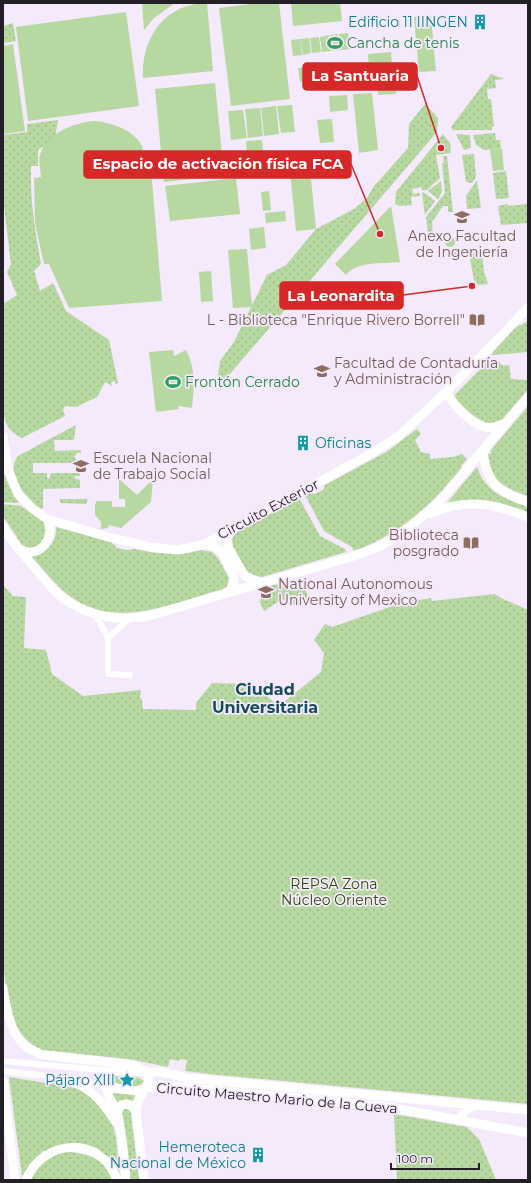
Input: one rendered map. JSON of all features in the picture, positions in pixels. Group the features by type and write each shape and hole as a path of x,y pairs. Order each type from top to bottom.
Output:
{"street":[{"name":"Circuito Exterior","path":"3,437 8,470 18,494 32,508 47,519 108,537 158,548 178,550 204,544 366,456 399,436 447,391 528,308"},
{"path":"517,319 528,314"},
{"path":"447,391 450,400 456,407 479,425 489,428 506,423"},
{"path":"3,526 18,548 55,591 75,605 96,615 112,618 129,619 152,615 259,582 336,562 381,546 424,517 439,502 528,397"},
{"path":"483,450 484,465 491,481 512,496 528,502"},
{"path":"424,517 438,510 454,506 485,504 497,506 528,518"},
{"path":"18,548 25,552 33,552 43,547 48,541 51,532 47,519"},
{"path":"229,530 227,541 229,550 245,576 259,582"},
{"path":"204,544 215,547 222,552 234,576 234,583 230,591"},
{"path":"96,615 108,638 108,674 130,675"},
{"path":"108,638 129,619"},
{"path":"3,988 12,1031 19,1040 32,1050 43,1055 134,1065 147,1072 149,1077 147,1088 138,1101 136,1112 144,1180"},
{"name":"Circuito Maestro Mario de la Cueva","path":"3,1061 112,1071 162,1072 203,1079 528,1110"},
{"name":"Circuito Maestro Mario de la Cueva","path":"3,1071 62,1078 137,1091 159,1085 388,1107 460,1119 528,1133"},
{"path":"112,1071 107,1075 107,1096 117,1113 121,1132 126,1180"},
{"path":"62,1078 75,1081 96,1094 121,1132"},
{"path":"3,1081 15,1180"},
{"path":"117,1113 121,1105 126,1103 136,1112"},
{"path":"460,1119 465,1110 477,1104"},
{"path":"26,1180 32,1168 45,1156 56,1150 71,1148 89,1150 101,1157 112,1168 117,1180"}],"green space":[{"path":"142,3 175,3 154,18 144,30"},
{"path":"207,3 213,71 143,78 143,63 146,49 158,26 168,16 179,9"},
{"path":"258,3 279,3 290,99 231,106 219,8"},
{"path":"291,3 340,3 342,21 293,26"},
{"path":"126,12 139,106 28,121 16,27"},
{"path":"431,16 436,71 419,72 414,17"},
{"path":"13,23 16,41 3,43 3,26"},
{"name":"Cancha de tenis","path":"348,33 350,49 341,50 339,34"},
{"name":"Cancha de tenis","path":"338,34 341,50 332,51 330,35"},
{"name":"Cancha de tenis","path":"329,35 331,51 322,52 320,37"},
{"name":"Cancha de tenis","path":"319,37 321,52 312,53 310,38"},
{"name":"Cancha de tenis","path":"309,38 311,53 303,55 300,39"},
{"path":"300,39 302,55 293,56 291,40"},
{"path":"13,44 25,131 3,134 3,46"},
{"path":"391,52 392,67 369,69 368,54"},
{"path":"323,65 324,80 300,82 298,68"},
{"path":"491,74 504,79 495,80 496,88 487,89 488,99 491,99 494,126 492,127 492,130 453,130 451,127"},
{"path":"395,78 396,94 378,95 377,80"},
{"path":"366,81 367,90 348,91 347,82"},
{"path":"215,83 224,176 164,182 155,89"},
{"path":"372,93 378,150 359,153 353,94"},
{"path":"347,95 348,110 330,112 329,96"},
{"path":"425,104 438,118 437,132 218,388 217,382 220,361 234,342 267,275 286,265 316,229 354,209 367,198 374,186 408,148 409,124"},
{"path":"292,105 295,132 281,133 277,106"},
{"path":"276,106 279,134 264,136 261,108"},
{"path":"260,108 263,136 248,138 245,109"},
{"path":"243,110 247,138 231,140 228,111"},
{"path":"332,119 334,142 320,143 317,120"},
{"path":"58,120 55,138 38,150 38,166 31,166 33,215 41,264 34,271 40,291 53,283 66,311 109,340 118,383 115,384 115,381 111,382 112,386 105,382 97,397 76,407 65,406 63,410 65,416 22,438 9,428 5,421 3,412 3,304 17,295 7,272 11,265 3,197 3,135 27,132 27,124"},
{"path":"96,121 122,128 134,136 142,146 144,165 151,168 162,301 69,308 49,264 44,264 35,223 34,178 41,177 39,163 40,155 43,147 48,141 62,130 71,126"},
{"path":"495,133 496,140 500,140 501,149 484,150 476,145 473,135"},
{"path":"443,134 450,143 451,153 436,155 440,178 427,190 422,190 421,187 412,189 413,194 420,193 420,196 411,197 412,205 400,206 395,204 396,192"},
{"path":"456,134 470,135 471,148 464,150"},
{"path":"262,140 265,167 248,168 246,141"},
{"path":"502,149 504,170 493,171 490,150"},
{"path":"474,154 476,177 472,183 466,182 462,155"},
{"path":"443,156 447,156 453,212 448,212 448,206 443,206 432,222 433,234 428,234 426,217 445,193 442,163 444,163"},
{"path":"310,169 316,229 296,231 290,171"},
{"path":"506,171 509,198 496,199 493,173"},
{"path":"236,178 240,214 170,221 165,186"},
{"path":"477,180 481,208 467,209 466,196"},
{"path":"441,181 442,192 438,199 428,191"},
{"path":"269,191 271,210 263,211 261,192"},
{"path":"423,192 435,201 425,215 422,193"},
{"path":"508,204 508,206 528,204 528,223 501,225 498,206"},
{"path":"391,206 400,262 363,265 356,267 346,275 335,264"},
{"path":"285,211 286,221 266,223 265,213"},
{"path":"264,227 266,248 251,250 249,229"},
{"path":"448,237 452,237 454,238 454,246 448,247 445,244 445,240"},
{"path":"455,248 457,259 454,259 454,256 448,257 447,250"},
{"path":"247,249 252,307 233,308 228,250"},
{"path":"482,253 484,272 488,284 478,285 474,280 469,254"},
{"path":"211,271 213,301 201,302 199,272"},
{"path":"528,321 528,352 492,355 515,328"},
{"name":"Frontón Cerrado","path":"173,350 174,356 186,350 189,357 194,378 192,408 178,406 179,409 156,412 149,352"},
{"path":"497,360 503,366 509,365 511,379 528,380 528,389 501,421 488,423 468,411 454,396 487,362"},
{"path":"528,406 528,496 512,490 495,477 491,471 488,454 491,454 491,450"},
{"path":"76,425 74,440 54,440 55,451 81,450 81,453 77,453 74,457 77,460 81,460 81,463 33,463 33,473 47,473 47,478 49,479 51,473 80,473 80,476 75,476 74,478 80,480 80,488 43,489 43,507 41,510 19,486 15,478 14,463 18,456"},
{"path":"417,429 421,434 415,440 421,452 430,454 430,459 453,457 462,454 467,459 451,481 414,517 386,536 354,551 352,547 324,531 305,495 310,493 315,494 323,490 325,485 386,452"},
{"path":"477,467 485,483 491,489 511,501 528,507 528,513 507,505 488,501 478,500 446,504"},
{"path":"4,474 19,503 3,502"},
{"path":"119,479 137,495 153,479 151,502 121,528 109,525 108,528 101,529 101,522 95,515 95,504 97,501 112,501 112,507 125,507 125,499 119,499"},
{"path":"299,498 320,536 345,549 346,552 262,577 248,573 233,546 232,539 237,532"},
{"path":"59,499 88,499 86,504 61,503"},
{"path":"3,504 21,506 45,523 47,530 45,540 37,546 30,548 22,545 3,516"},
{"path":"56,527 111,542 117,548 126,550 135,549 156,553 183,554 201,550 212,552 218,558 229,578 227,586 223,589 184,601 144,611 124,613 104,611 85,605 62,590 31,556 41,553 50,547 55,538"},
{"path":"295,580 299,581 301,588 306,591 309,599 294,605 282,599 264,611 260,603 262,588"},
{"name":"REPSA Zona Núcleo Oriente","path":"3,585 13,596 26,597 24,648 46,650 52,674 83,696 141,690 140,698 142,699 143,709 196,710 196,703 212,683 251,684 279,706 321,672 324,653 314,640 325,624 332,627 401,603 431,598 432,601 495,594 528,610 528,1104 209,1074 185,1071 187,1060 180,1059 179,1061 170,1059 168,1067 129,1059 43,1050 31,1044 23,1036 12,1015 3,967"},
{"path":"118,1075 136,1076 144,1081 138,1086 124,1086 113,1080 113,1077"},
{"path":"9,1077 81,1089 98,1102 110,1117 116,1137 120,1180 109,1157 85,1144 64,1144 42,1152 22,1176"},
{"path":"111,1093 135,1095 133,1101 126,1099 117,1104"},
{"path":"129,1108 139,1180 128,1180 122,1110"},
{"path":"394,1114 467,1127 479,1139 496,1180 397,1180"},
{"path":"63,1151 87,1155 99,1161 109,1172 112,1180 30,1180 43,1159"}],"place":[{"name":"Edificio 11 IINGEN","path":"480,22"},
{"name":"Cancha de tenis","path":"335,43"},
{"name":"La Santuaria","path":"441,148"},
{"name":"Anexo Facultad de Ingeniería","path":"462,217"},
{"name":"Espacio de activación física FCA","path":"380,234"},
{"name":"La Leonardita","path":"472,286"},
{"name":"L - Biblioteca \"Enrique Rivero Borrell\"","path":"477,320"},
{"name":"Facultad de Contaduría y Administración","path":"322,371"},
{"name":"Frontón Cerrado","path":"173,382"},
{"name":"Oficinas","path":"303,443"},
{"name":"Escuela Nacional de Trabajo Social","path":"81,466"},
{"name":"Biblioteca posgrado","path":"471,543"},
{"name":"National Autonomous University of Mexico","path":"266,592"},
{"name":"Pájaro XIII","path":"127,1080"},
{"name":"Hemeroteca Nacional de México","path":"258,1155"}],"district":[{"name":"Ciudad Universitaria","path":"265,698"}]}
